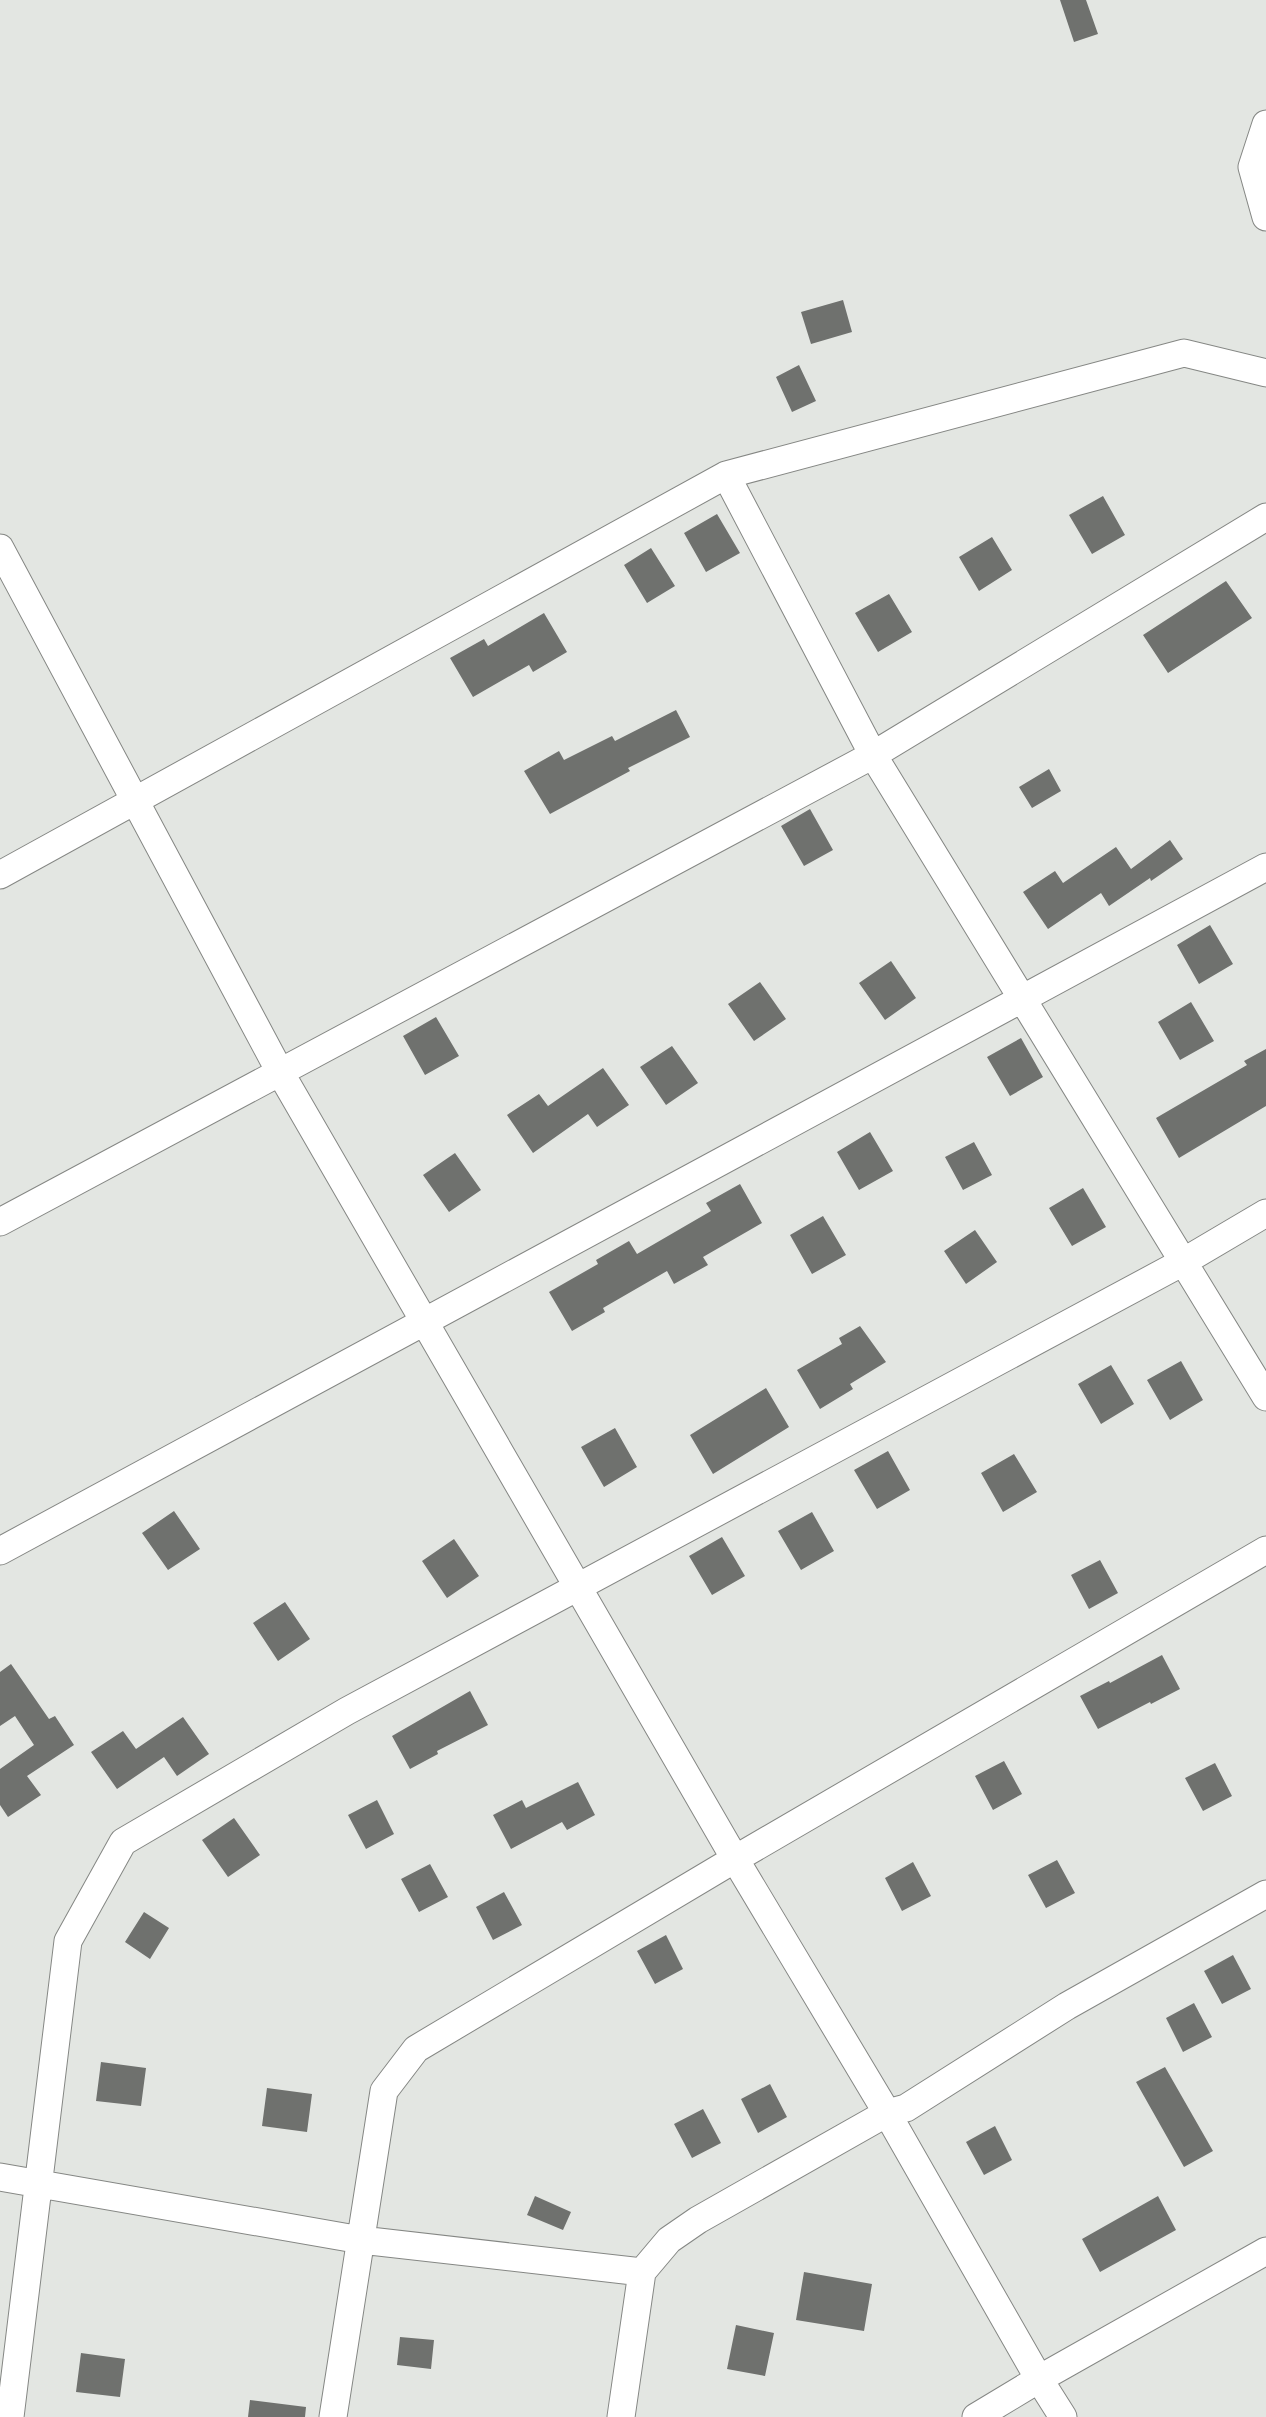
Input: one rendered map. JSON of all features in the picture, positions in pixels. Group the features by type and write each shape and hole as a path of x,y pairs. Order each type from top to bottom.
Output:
{"street":[{"path":"1266,124 1252,167 1266,217"},
{"path":"0,875 726,475 1184,353 1266,373"},
{"path":"726,475 873,755 1266,1397"},
{"path":"0,1222 873,755 1266,517"},
{"path":"0,548 280,1072 735,1859 1063,2417"},
{"path":"0,1551 1266,867"},
{"path":"10,2417 68,1941 123,1842 347,1711 1183,1262 1266,1213"},
{"path":"333,2417 384,2091 416,2049 735,1859 1266,1550"},
{"path":"621,2417 642,2272 669,2240 698,2220 886,2113 906,2108 1067,2007 1266,1894"},
{"path":"0,2177 40,2182 361,2240 642,2272"},
{"path":"976,2417 1266,2251"}],"building":[{"path":"1060,0 1086,0 1098,34 1074,42"},
{"path":"843,300 852,332 811,344 801,312"},
{"path":"799,365 816,401 792,412 776,377"},
{"path":"1103,496 1125,535 1092,554 1069,515"},
{"path":"717,514 740,553 706,572 684,533"},
{"path":"992,537 1012,570 979,591 959,557"},
{"path":"651,548 675,586 647,603 624,565"},
{"path":"1226,581 1252,618 1168,673 1143,635"},
{"path":"889,594 912,632 878,652 855,613"},
{"path":"544,613 567,652 533,672 529,665 473,697 450,658 484,639 488,646"},
{"path":"676,710 690,737 628,768 630,771 550,814 524,771 559,751 564,760 612,736 615,741"},
{"path":"1049,769 1061,791 1032,808 1019,787"},
{"path":"810,809 833,850 804,866 781,826"},
{"path":"1170,840 1183,859 1109,906 1101,893 1048,929 1023,892 1055,871 1063,883 1116,847 1131,869"},
{"path":"1210,925 1233,964 1199,984 1177,945"},
{"path":"891,961 916,998 885,1020 859,983"},
{"path":"760,982 786,1019 754,1041 728,1004"},
{"path":"1191,1002 1214,1041 1180,1060 1158,1022"},
{"path":"436,1017 459,1056 425,1075 403,1036"},
{"path":"1021,1038 1043,1077 1010,1096 987,1057"},
{"path":"672,1046 698,1083 666,1105 640,1067"},
{"path":"1266,1049 1266,1106 1179,1158 1156,1118 1247,1065 1244,1061"},
{"path":"603,1068 629,1105 597,1127 588,1114 533,1153 507,1115 539,1094 548,1106"},
{"path":"870,1132 893,1171 859,1190 837,1152"},
{"path":"974,1142 992,1175 963,1190 945,1157"},
{"path":"455,1153 481,1190 449,1212 423,1175"},
{"path":"740,1184 762,1223 703,1257 708,1265 674,1284 667,1271 603,1308 605,1312 572,1331 549,1292 598,1264 596,1260 629,1241 637,1254 711,1211 706,1203"},
{"path":"1083,1188 1106,1227 1072,1246 1049,1208"},
{"path":"823,1216 846,1255 812,1274 790,1235"},
{"path":"975,1230 997,1262 966,1284 944,1251"},
{"path":"860,1326 886,1362 850,1384 853,1389 820,1409 797,1370 842,1344 839,1338"},
{"path":"1181,1361 1203,1400 1170,1420 1147,1380"},
{"path":"1111,1365 1134,1404 1101,1424 1078,1384"},
{"path":"766,1388 789,1427 713,1474 690,1435"},
{"path":"615,1428 637,1467 604,1487 581,1447"},
{"path":"888,1451 910,1490 877,1509 854,1470"},
{"path":"1014,1454 1037,1492 1003,1512 981,1473"},
{"path":"174,1511 200,1549 168,1570 142,1533"},
{"path":"812,1512 834,1551 801,1570 778,1531"},
{"path":"722,1537 745,1576 712,1595 689,1556"},
{"path":"454,1539 479,1576 447,1598 422,1561"},
{"path":"1100,1560 1118,1593 1089,1609 1071,1575"},
{"path":"285,1602 310,1639 278,1661 253,1623"},
{"path":"1162,1655 1180,1689 1098,1729 1080,1696"},
{"path":"11,1664 49,1719 55,1716 74,1745 27,1776 41,1795 8,1817 0,1805 0,1769 34,1745 15,1716 0,1726 0,1672"},
{"path":"470,1691 488,1725 437,1751 438,1754 410,1769 392,1736"},
{"path":"183,1717 209,1754 177,1776 164,1757 117,1789 91,1752 123,1731 136,1749"},
{"path":"1004,1761 1022,1794 993,1810 975,1776"},
{"path":"1215,1763 1232,1796 1203,1811 1185,1778"},
{"path":"578,1782 595,1815 567,1830 562,1822 511,1849 493,1815 522,1800 526,1808"},
{"path":"377,1800 394,1834 366,1849 348,1815"},
{"path":"234,1818 260,1855 228,1877 202,1840"},
{"path":"1057,1860 1075,1893 1046,1908 1028,1875"},
{"path":"913,1862 931,1896 902,1911 885,1878"},
{"path":"430,1864 448,1897 419,1912 401,1879"},
{"path":"504,1892 522,1925 493,1940 476,1907"},
{"path":"144,1912 169,1928 150,1959 125,1942"},
{"path":"666,1935 683,1969 655,1984 637,1951"},
{"path":"1233,1955 1251,1989 1222,2004 1204,1971"},
{"path":"1194,2003 1212,2037 1183,2052 1166,2018"},
{"path":"101,2062 146,2068 141,2106 96,2101"},
{"path":"1165,2067 1213,2151 1184,2167 1136,2082"},
{"path":"770,2084 787,2117 758,2133 741,2099"},
{"path":"267,2088 312,2094 307,2132 262,2126"},
{"path":"703,2109 721,2143 692,2158 674,2124"},
{"path":"995,2126 1012,2160 984,2175 966,2142"},
{"path":"535,2196 571,2212 563,2230 527,2215"},
{"path":"1158,2196 1176,2230 1100,2272 1082,2239"},
{"path":"804,2272 872,2284 864,2331 796,2320"},
{"path":"736,2325 774,2333 765,2376 727,2369"},
{"path":"400,2337 434,2340 431,2369 397,2365"},
{"path":"81,2353 125,2359 120,2397 76,2392"},
{"path":"250,2400 306,2407 305,2417 248,2417"}]}
